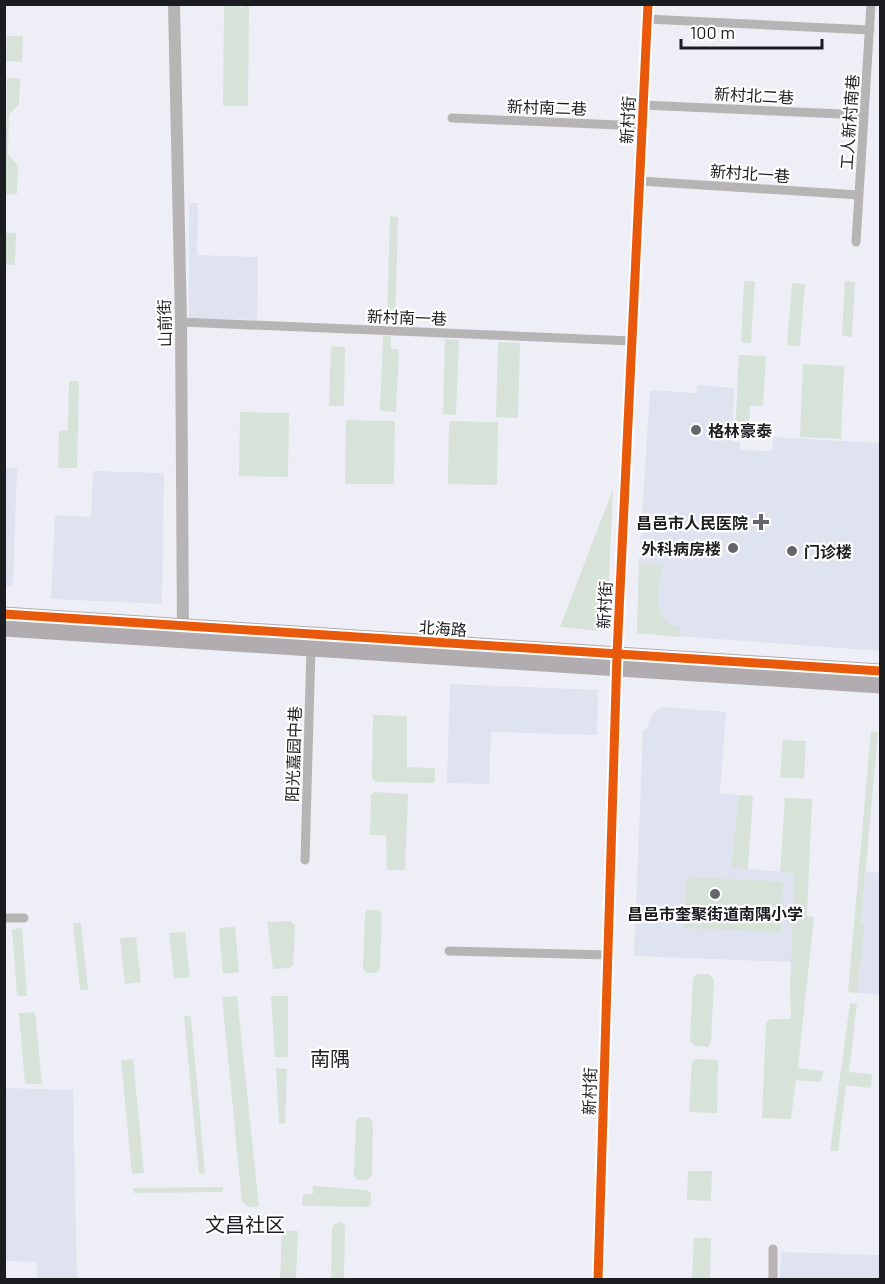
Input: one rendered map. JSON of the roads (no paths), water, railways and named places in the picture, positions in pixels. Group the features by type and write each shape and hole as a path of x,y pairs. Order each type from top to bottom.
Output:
{"main road":[{"name":"北海路","path":"4,614 311,649 880,671"},
{"name":"北海路","path":"4,629 183,633 617,661 880,686"}],"street":[{"name":"山前街","path":"174,4 182,322 183,633"},
{"name":"新村街","path":"598,1280 617,661 648,4"},
{"name":"工人新村南巷","path":"856,242 871,4"},
{"path":"647,20 870,30"},
{"name":"新村北二巷","path":"643,105 864,115"},
{"name":"新村南二巷","path":"452,118 642,126"},
{"name":"新村北一巷","path":"639,181 859,195"},
{"name":"新村南一巷","path":"182,322 632,341"},
{"name":"阳光嘉园中巷","path":"305,860 311,649"},
{"path":"4,918 24,918"},
{"path":"449,951 608,955"},
{"path":"773,1249 773,1280"}],"place":[{"name":"格林豪泰","path":"696,430"},
{"name":"昌邑市人民医院","path":"761,522"},
{"name":"外科病房楼","path":"733,548"},
{"name":"门诊楼","path":"792,551"},
{"name":"昌邑市奎聚街道南隅小学","path":"715,894"}],"district":[{"name":"南隅","path":"330,1058"},
{"name":"文昌社区","path":"245,1224"}]}
